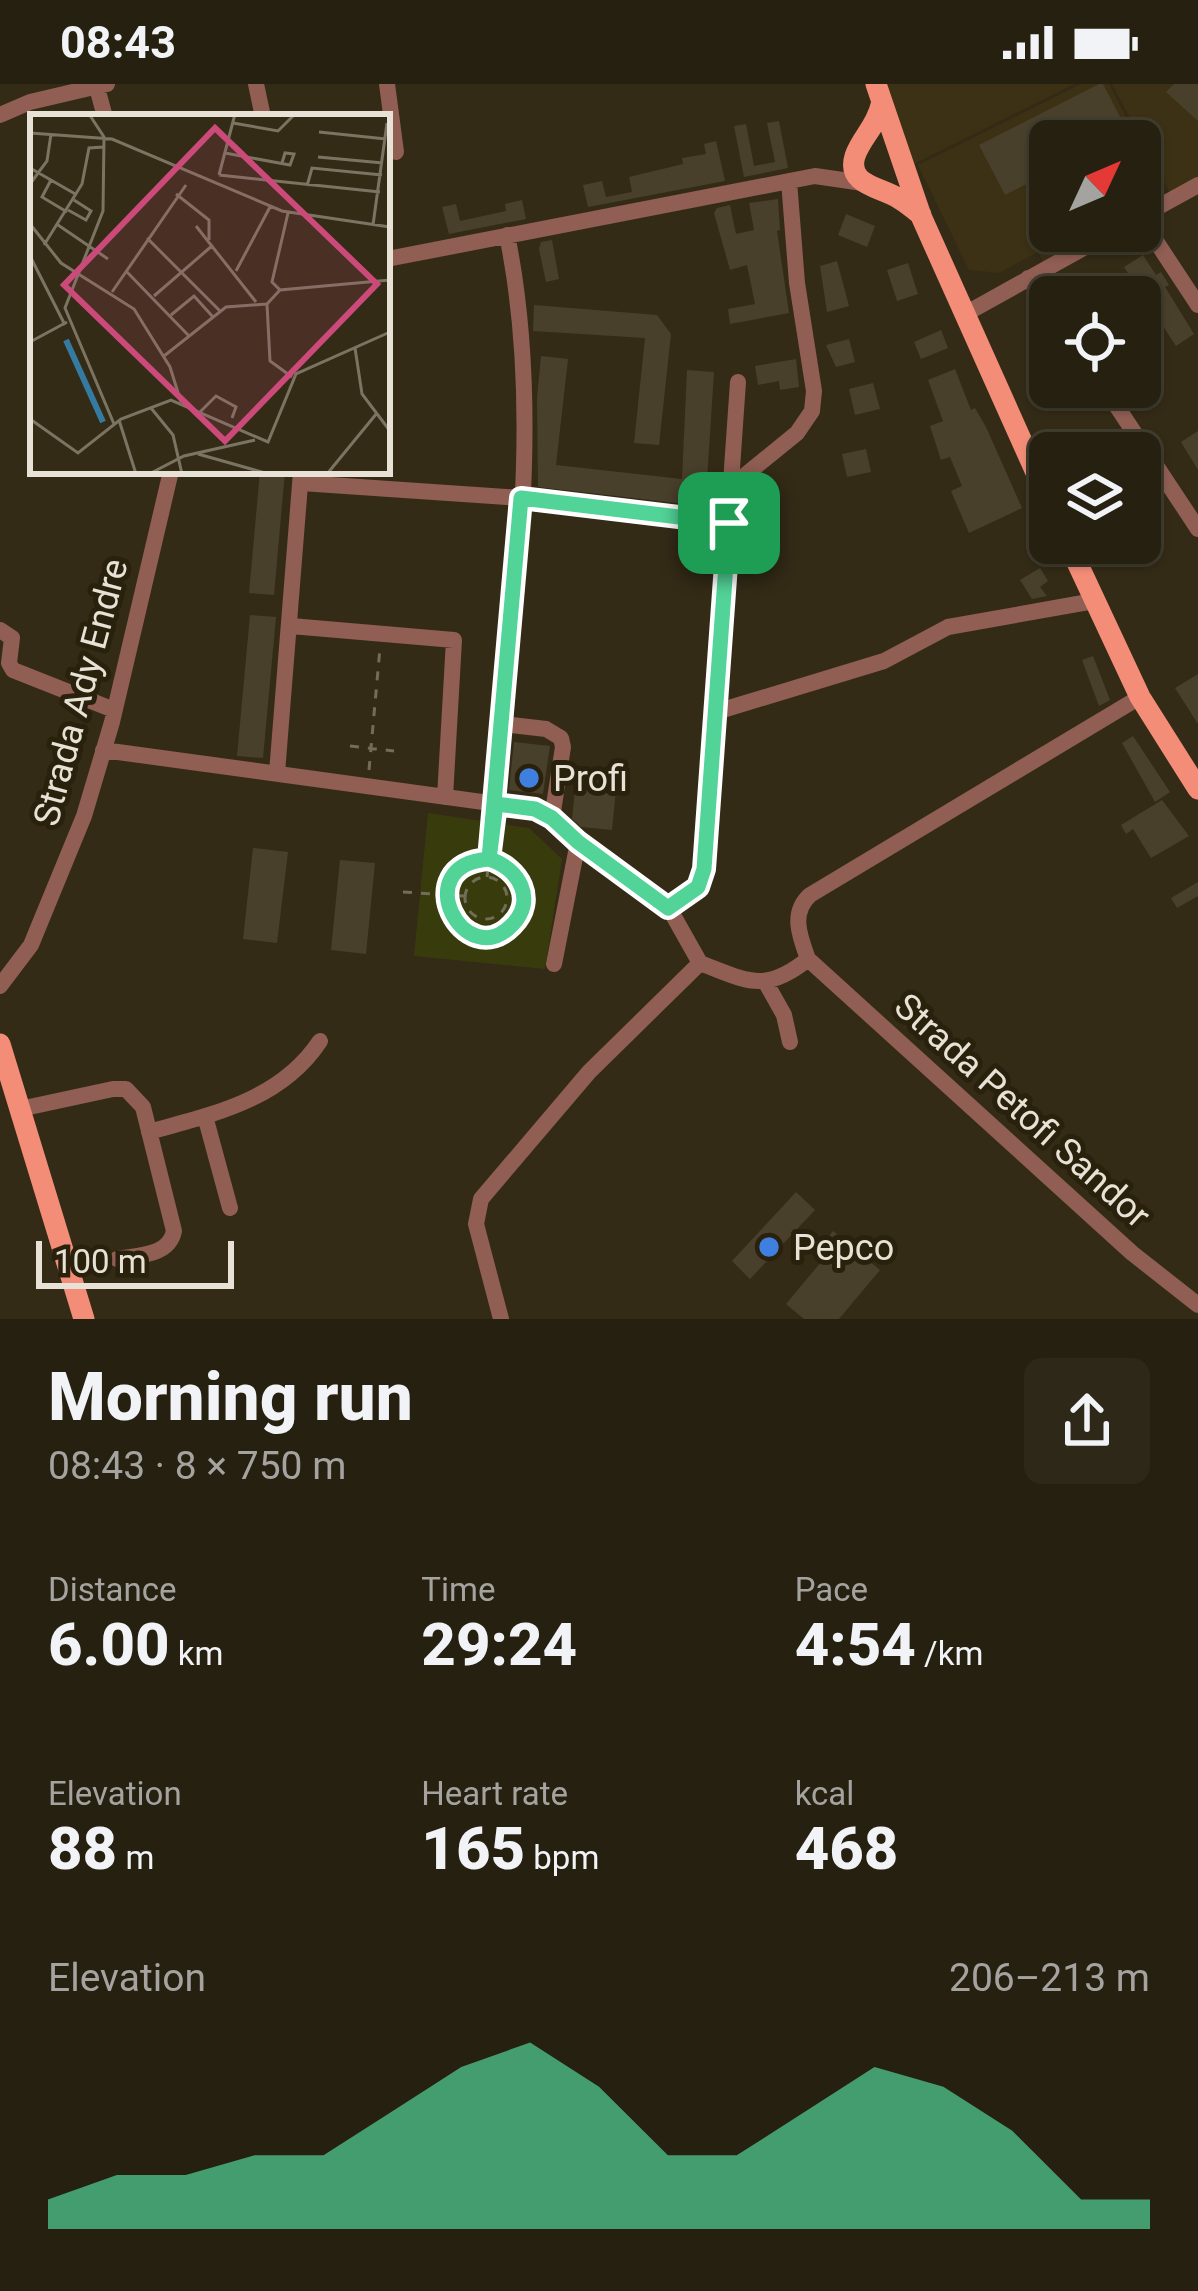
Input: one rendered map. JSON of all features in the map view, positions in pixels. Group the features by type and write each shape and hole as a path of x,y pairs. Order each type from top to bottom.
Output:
{"main road":[{"path":"879,94 877,122 860,150 855,170 871,186 921,216"},
{"path":"879,94 921,216 1029,457"},
{"path":"860,150 884,140 900,155"},
{"path":"871,186 893,184 900,155"},
{"path":"1077,564 1139,697 1198,789"},
{"path":"0,1044 84,1319"}],"street":[{"path":"256,84 262,114"},
{"path":"386,84 390,114"},
{"path":"0,115 30,102 100,85"},
{"path":"390,114 395,152"},
{"path":"390,259 815,176 860,150"},
{"path":"815,176 871,186"},
{"path":"732,486 797,433 812,411 814,391 797,283 789,181"},
{"path":"1161,205 1198,184"},
{"path":"496,804 521,498 519,327 507,235"},
{"path":"1161,249 1198,305"},
{"path":"965,314 1076,252"},
{"path":"668,908 698,887 704,869 738,382"},
{"path":"1118,408 1198,530"},
{"name":"Strada Ady Endre","path":"0,986 36,934 84,816 89,774 103,750 115,710 170,474"},
{"path":"277,773 301,477 729,523"},
{"path":"716,712 884,661 947,627 1094,601"},
{"path":"291,626 454,640 446,797"},
{"path":"0,630 12,638 9,663 13,670 115,710"},
{"path":"103,750 535,809 668,908 700,963 766,983 780,979 808,958 798,909 810,895 1139,697"},
{"path":"502,724 546,729 561,738 552,818"},
{"path":"554,964 578,842"},
{"name":"Strada Petofi Sandor","path":"808,958 1132,1253 1198,1305"},
{"path":"501,1319 476,1224 482,1198 590,1072 700,963"},
{"path":"766,983 784,1015 790,1042"},
{"path":"149,1132 261,1095 306,1062 320,1041"},
{"path":"20,1109 126,1089 143,1107 174,1231 172,1242 162,1250 117,1259"},
{"path":"206,1116 230,1208"}],"path":[{"path":"368,786 381,634"},
{"path":"350,746 394,751"},
{"path":"487,877 496,804"},
{"path":"489,859 511,869 523,890 521,913 494,936 470,933 452,917 447,894 456,872 489,859"},
{"path":"487,877 505,888 507,902 500,914 481,918 469,910 466,897 470,885 487,877"},
{"path":"403,892 466,897"}],"shaded area":[{"path":"886,84 1074,84 912,165"},
{"path":"1081,84 1109,84 1127,120 1029,120 1029,252 1038,252 999,273 969,270 918,165"},
{"path":"1112,84 1198,84 1198,181 1171,195 1161,176 1161,120 1131,120"},
{"path":"1038,252 1060,252 1043,261"}],"green space":[{"path":"428,813 529,828 562,859 545,969 414,956"}],"building":[{"path":"1099,84 1122,120 1029,120 1029,183 1005,195 979,145"},
{"path":"1174,84 1198,84 1198,121 1166,92"},
{"path":"779,121 788,168 744,177 734,126 746,124 754,166 775,162 767,123"},
{"path":"716,141 725,181 588,207 583,185 602,181 606,197 632,192 629,177 683,164 682,158 706,154 704,144"},
{"path":"778,199 777,231 789,313 730,324 728,309 755,304 747,265 730,270 714,213 730,205 736,234 754,230 749,203"},
{"path":"522,200 526,219 449,234 442,207 456,204 460,221 506,211 505,204"},
{"path":"846,214 875,226 867,247 838,235"},
{"path":"552,240 559,279 546,282 539,249 541,242"},
{"path":"1143,255 1156,275 1161,272 1194,334 1176,346 1161,323 1161,276 1130,276 1124,267"},
{"path":"837,261 849,306 827,312 820,266"},
{"path":"908,263 918,294 897,301 887,270"},
{"path":"534,305 657,315 671,334 659,445 634,443 645,338 533,331"},
{"path":"941,330 948,348 921,359 914,342"},
{"path":"849,339 855,362 836,367 826,345"},
{"path":"541,356 568,359 556,465 682,479 687,370 714,372 706,495 694,505 538,487"},
{"path":"796,359 799,387 780,390 779,381 758,385 755,366"},
{"path":"955,369 1022,508 969,533 951,491 962,486 950,457 941,460 930,426 943,421 928,380"},
{"path":"873,383 880,409 855,415 849,389"},
{"path":"1198,431 1198,470 1181,442"},
{"path":"866,449 871,472 847,477 842,454"},
{"path":"260,474 285,474 274,595 249,593"},
{"path":"1040,568 1048,581 1040,587 1047,596 1032,599 1020,580"},
{"path":"250,615 276,617 263,758 237,756"},
{"path":"1093,656 1110,700 1099,706 1082,660"},
{"path":"1198,674 1198,724 1175,688"},
{"path":"1133,736 1170,792 1155,802 1122,743"},
{"path":"514,742 550,746 543,794 509,790"},
{"path":"577,769 607,772 605,788 616,789 612,830 581,827 572,819"},
{"path":"1162,800 1189,836 1151,858 1133,829 1126,834 1121,825"},
{"path":"253,848 288,852 277,943 243,939"},
{"path":"340,860 375,863 366,954 331,950"},
{"path":"1198,882 1198,896 1177,908 1171,898"},
{"path":"796,1192 815,1210 750,1279 732,1261"},
{"path":"833,1231 880,1270 839,1319 804,1319 786,1304 831,1250 823,1244"}],"place":[{"name":"Profi","path":"529,778"},
{"name":"Pepco","path":"769,1247"}],"route":[{"path":"729,523 521,498 489,859 466,865 450,882 448,906 460,927 494,936 521,913 524,902 519,878 501,862 489,859 496,804 535,809 552,818 668,908 698,887 704,869 729,523"}]}
